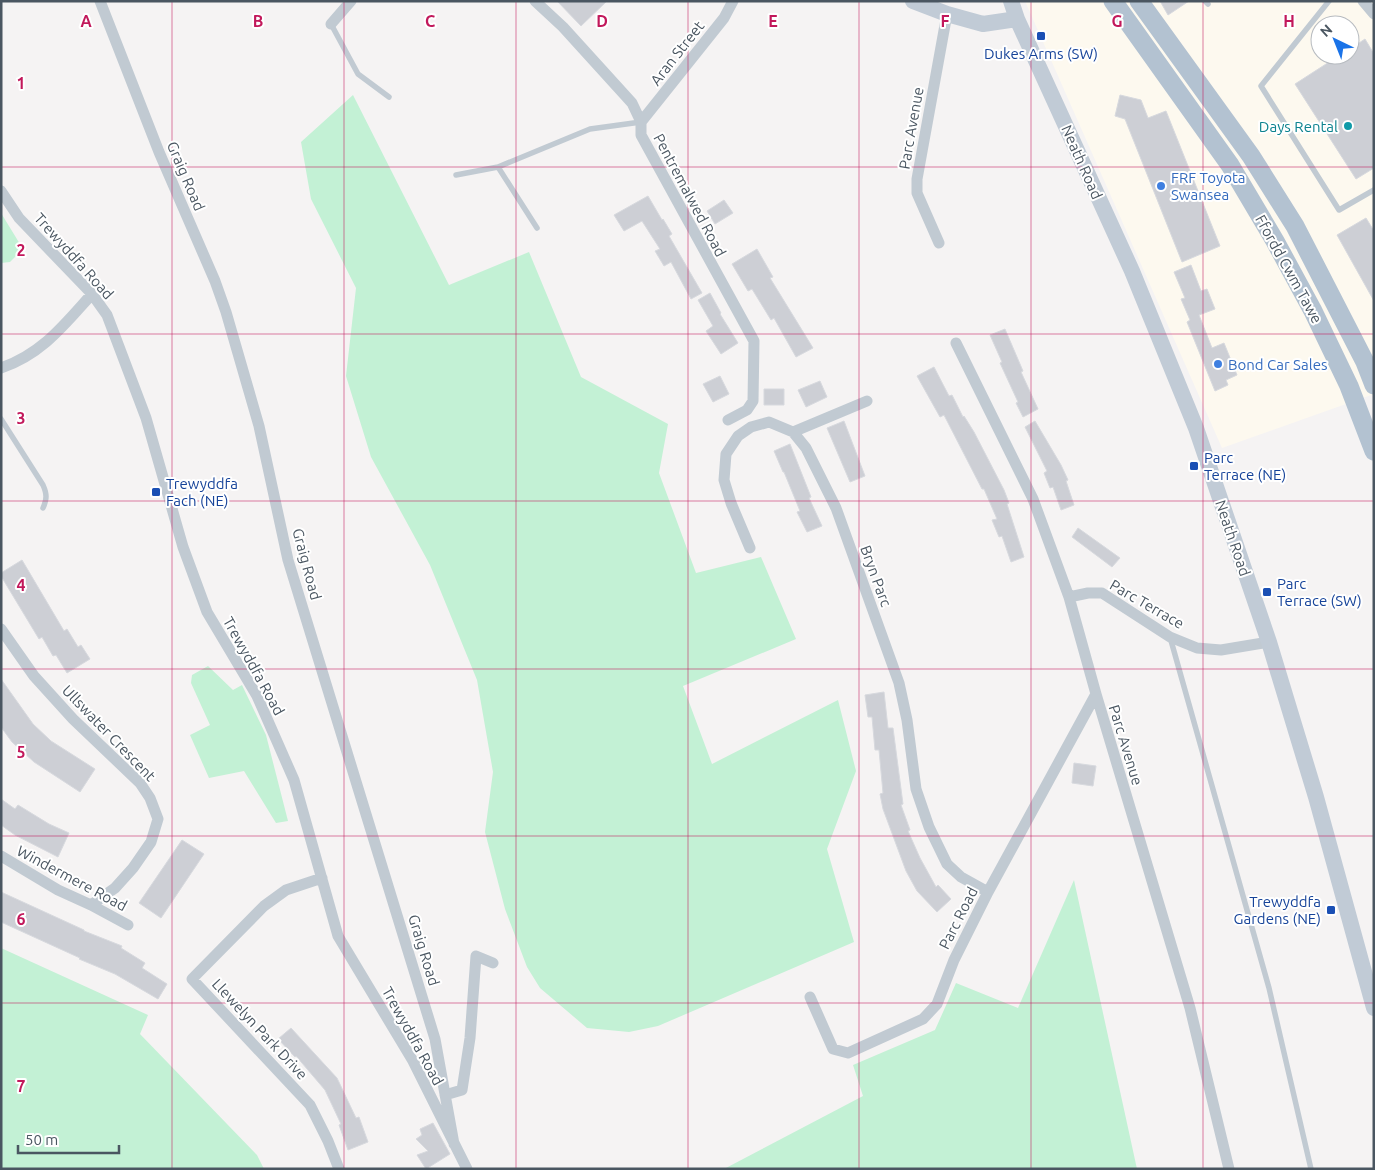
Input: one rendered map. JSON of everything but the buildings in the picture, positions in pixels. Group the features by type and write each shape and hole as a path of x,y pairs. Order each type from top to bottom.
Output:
{"main road":[{"path":"912,1 982,24 1018,19"},
{"name":"Neath Road","path":"1011,1 1132,271 1196,428 1269,642 1316,797 1372,998"},
{"name":"Ffordd Cwm Tawe","path":"1112,1 1230,165 1275,241 1313,311 1349,386 1374,451"},
{"name":"Ffordd Cwm Tawe","path":"1139,1 1251,156 1295,226 1365,362 1374,385"}],"street":[{"name":"Graig Road","path":"100,1 159,152 215,281 226,312 259,426 288,560 435,1039 454,1144"},
{"path":"331,24 351,1"},
{"name":"Pentremalwed Road","path":"535,1 563,27 632,103 641,122 641,135 754,342 753,402 746,410 728,420"},
{"name":"Aran Street","path":"641,122 724,18 733,1"},
{"path":"1362,1 1374,14"},
{"name":"Parc Avenue","path":"939,243 917,193 917,186 947,14"},
{"name":"Trewyddfa Road","path":"1,191 19,218 92,294 107,315 146,418 183,547 208,612 257,696 294,780 338,936 413,1061 467,1169"},
{"path":"1,368 34,352 53,337 92,294"},
{"name":"Parc Avenue","path":"956,343 1033,499 1069,597 1190,1008 1229,1169"},
{"path":"750,548 731,503 724,480 726,454 738,436 751,427 769,422 793,432 867,401"},
{"name":"Bryn Parc","path":"793,432 806,448 836,508 899,683 908,720 916,789 929,827 947,864 961,877 988,892"},
{"name":"Parc Terrace","path":"1069,597 1088,593 1102,593 1170,637 1197,648 1221,650 1269,642"},
{"name":"Ullswater Crescent","path":"1,629 41,683 73,718 140,783 150,798 158,819 151,842 133,868 115,888 91,905"},
{"name":"Parc Road","path":"810,997 833,1049 848,1053 923,1019 937,1004 954,960 988,892 1096,694"},
{"name":"Windermere Road","path":"1,856 58,890 128,925"},
{"name":"Llewelyn Park Drive","path":"322,878 286,890 264,906 192,979 310,1105 328,1141 339,1169"},
{"path":"445,1096 462,1090 470,1038 476,956 493,964"}],"lane":[{"path":"1329,1 1261,86 1339,210 1374,190"},
{"path":"331,24 358,74 389,98"},
{"path":"456,176 498,167 590,129 641,122"},
{"path":"498,167 536,228"},
{"path":"1,419 43,485 46,492 43,508"},
{"path":"1170,637 1270,988 1311,1169"}],"shaded area":[{"path":"1025,1 1374,1 1374,394 1222,448"}],"green space":[{"path":"353,95 449,285 529,252 581,377 668,424 659,473 696,573 761,557 796,639 683,686 712,764 838,700 856,771 827,849 854,942 658,1026 629,1032 587,1028 540,988 527,967 505,909 485,832 493,772 477,680 430,565 371,457 346,376 356,288 311,199 301,142"},
{"path":"1,213 23,249 10,262 1,263"},
{"path":"208,666 233,690 242,685 266,735 288,821 276,823 244,771 209,778 190,735 210,725 191,683 192,675"},
{"path":"1074,880 1137,1169 724,1169 863,1096 853,1065 935,1030 956,983 1018,1008"},
{"path":"1,948 148,1015 140,1034 257,1155 264,1169 1,1169"}],"place":[{"name":"Dukes Arms (SW)","path":"1041,36"},
{"name":"Days Rental","path":"1348,126"},
{"name":"FRF Toyota Swansea","path":"1161,186"},
{"name":"Bond Car Sales","path":"1218,364"},
{"name":"Parc Terrace (NE)","path":"1194,466"},
{"name":"Trewyddfa Fach (NE)","path":"156,492"},
{"name":"Parc Terrace (SW)","path":"1267,592"},
{"name":"Trewyddfa Gardens (NE)","path":"1331,910"}]}
